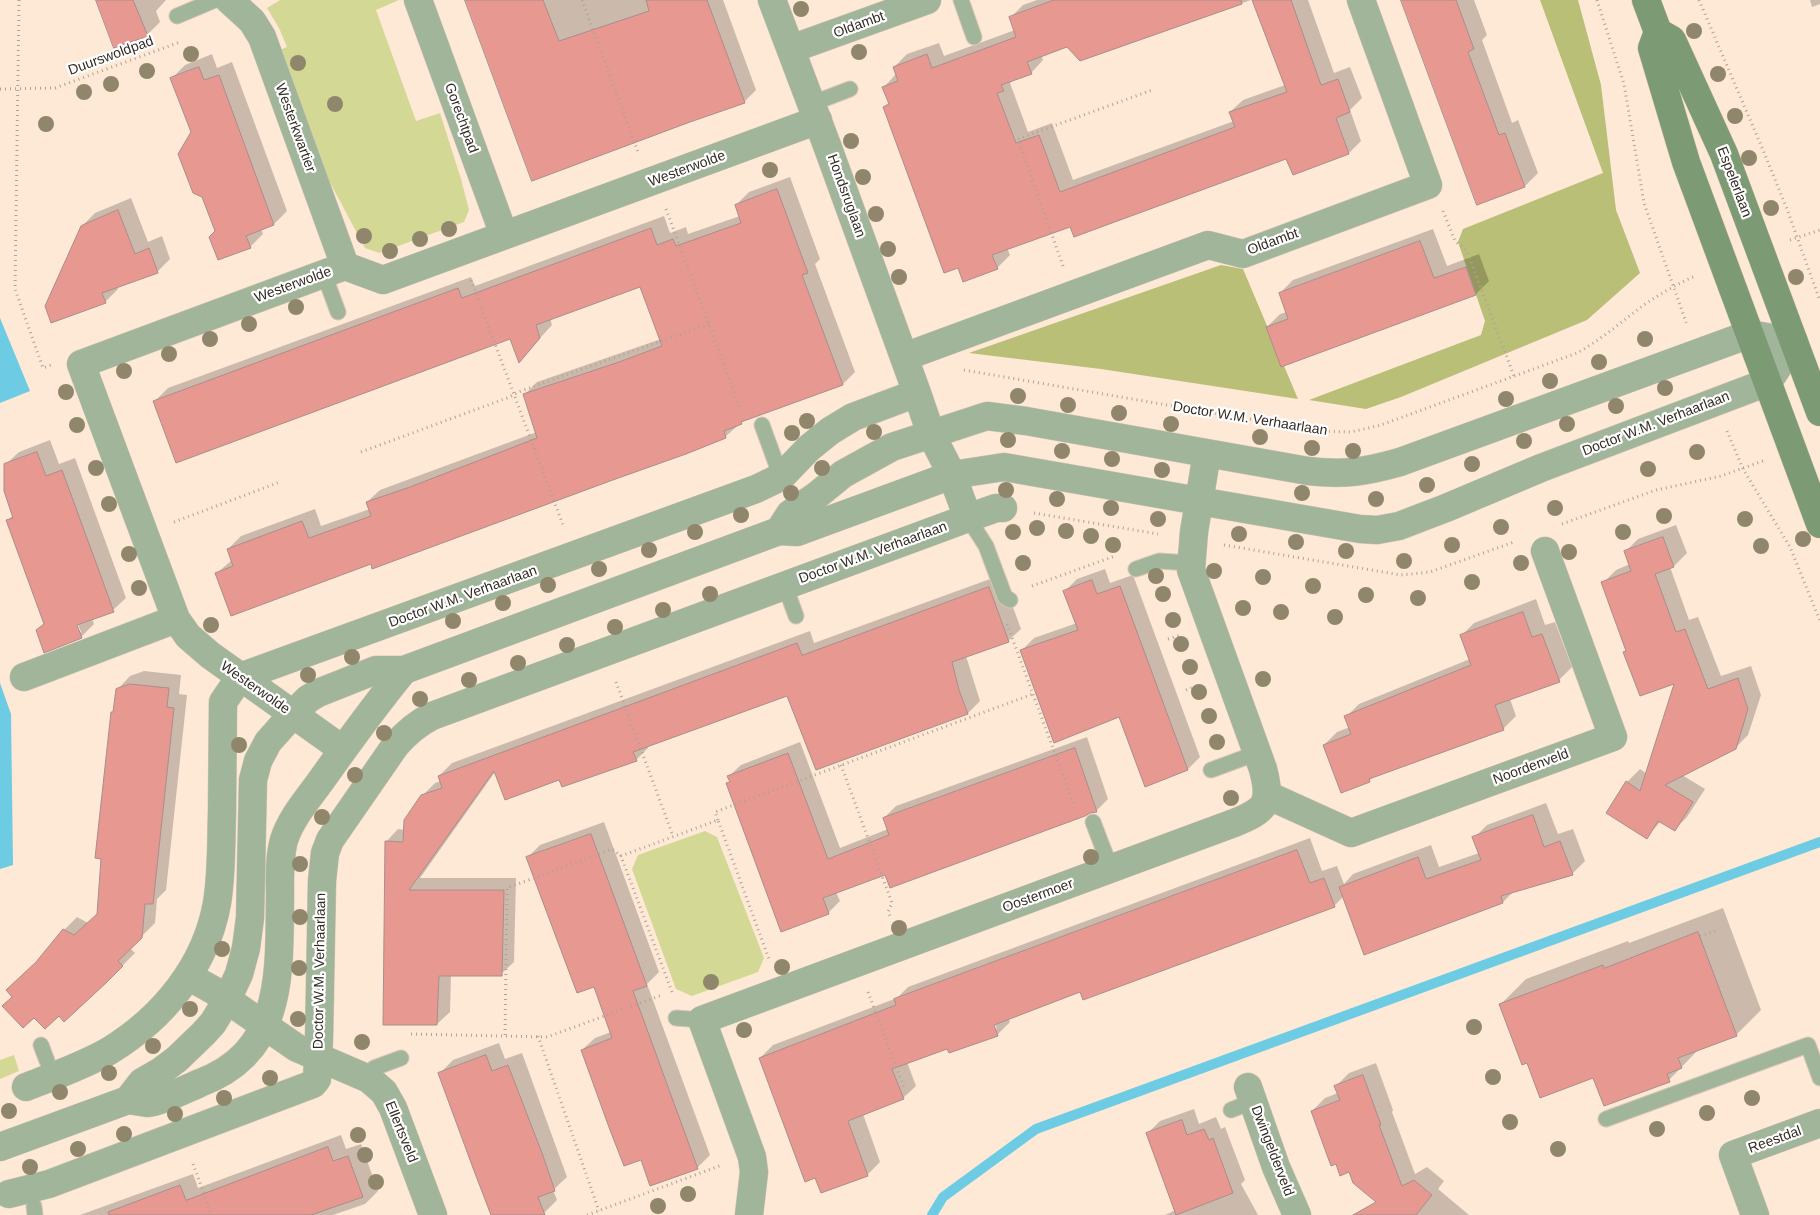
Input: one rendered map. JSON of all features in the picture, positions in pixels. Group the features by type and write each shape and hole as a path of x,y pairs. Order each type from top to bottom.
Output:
{"main road":[{"name":"Espelerlaan","path":"1646,0 1658,32 1672,40 1724,154 1820,412"},
{"name":"Espelerlaan","path":"1658,32 1652,48 1686,162 1820,524"}],"street":[{"name":"Westerkwartier","path":"229,0 252,21 262,37 334,270"},
{"name":"Gorechtpad","path":"418,0 504,235"},
{"name":"Hondsruglaan","path":"772,0 917,393"},
{"name":"Oldambt","path":"791,49 927,0"},
{"name":"Oldambt","path":"904,356 1208,245 1243,254 1428,185 1361,0"},
{"name":"Westerwolde","path":"342,748 240,678 210,655 188,636 176,619 81,364 334,270 383,280 504,235 814,112"},
{"path":"778,531 790,514 857,465 892,447 976,418 987,416 1329,473 1356,473 1400,462 1750,334 1794,342 1768,382"},
{"name":"Doctor W.M. Verhaarlaan","path":"128,1100 142,1082 161,1071 192,1045 213,1022 227,1000 239,974 248,931 252,791 258,761 268,742 308,699 318,693 376,670 404,670 778,531 797,532 952,475 1004,467 1360,529 1377,530 1399,526 1541,468 1768,382"},
{"path":"917,393 931,434 952,475 968,518"},
{"name":"Doctor W.M. Verhaarlaan","path":"240,678 750,491 781,477 809,448 830,431 864,412 917,393"},
{"path":"1207,453 1190,563 1194,584 1257,753 1266,782 1267,795"},
{"name":"Doctor W.M. Verhaarlaan","path":"26,1201 49,1184 313,1084 317,1079 322,881 325,853 330,840 339,826 405,734 417,724 432,716 968,518 996,508 1003,508"},
{"name":"Noordenveld","path":"1267,795 1351,833 1613,736 1545,551"},
{"path":"24,678 176,619"},
{"path":"0,1147 128,1100 149,1103 220,1075 248,1051 264,1026 275,998 280,964 280,882 283,844 296,816 342,748 404,670"},
{"path":"26,1087 51,1060 108,1051 144,1026 167,1004 188,976 208,934 217,904 221,871 223,702 240,678"},
{"name":"Oostermoer","path":"749,1215 754,1172 752,1157 689,1019 1110,869 1253,815 1264,804 1267,795"},
{"name":"Doctor W.M. Verhaarlaan","path":"188,976 227,1000 296,1048 318,1058"},
{"name":"Ellertsveld","path":"318,1058 368,1079 384,1092 393,1108 433,1215"},
{"name":"Dwingelderveld","path":"1240,1101 1276,1167 1297,1215"},
{"name":"Reestdal","path":"1755,1215 1734,1156 1820,1123"}],"lane":[{"path":"177,16 215,0"},
{"path":"961,0 974,37"},
{"path":"814,112 850,90"},
{"path":"334,270 338,312"},
{"path":"762,425 781,477"},
{"path":"968,518 986,546 1005,597 1010,600"},
{"path":"1136,569 1158,561 1190,563"},
{"path":"785,586 796,616"},
{"path":"1211,770 1257,753"},
{"path":"1093,822 1110,869"},
{"path":"1606,1119 1808,1045 1820,1078"},
{"path":"368,1079 374,1068 401,1058"}],"path":[{"path":"19,0 15,290 43,368 63,361 81,364"},
{"path":"582,0 635,144"},
{"path":"1597,0 1624,84 1644,203 1689,330"},
{"path":"1699,0 1752,122 1820,301"},
{"name":"Duurswoldpad","path":"0,89 55,88 185,41"},
{"path":"1057,249 1018,139 1152,90"},
{"path":"1441,205 1455,241 1467,251 1514,376"},
{"path":"670,219 742,413"},
{"path":"1784,223 1790,221"},
{"path":"1796,238 1820,230"},
{"path":"460,252 564,532"},
{"name":"Doctor W.M. Verhaarlaan","path":"962,370 978,371 1297,428 1335,433 1351,432 1381,425 1589,346 1674,286 1696,275"},
{"path":"361,452 709,324"},
{"path":"1727,430 1743,469 1790,547 1820,621"},
{"path":"1556,527 1656,490 1721,476 1766,460"},
{"path":"191,515 280,482"},
{"path":"1003,508 1162,535"},
{"path":"1215,544 1401,576 1430,572 1518,541"},
{"path":"1025,589 1120,554"},
{"path":"1006,622 1075,809"},
{"path":"615,676 673,836"},
{"path":"771,965 715,812 1033,694"},
{"path":"841,765 890,898"},
{"path":"621,856 718,820"},
{"path":"505,1035 507,888 612,849 621,856 675,999"},
{"path":"1700,936 1718,930"},
{"path":"410,1034 547,1037 666,994"},
{"path":"872,1002 904,1088"},
{"path":"538,1036 599,1210"},
{"path":"587,1215 728,1162"},
{"path":"193,1164 212,1215"}],"green space":[{"path":"280,0 399,0 376,10 416,121 440,113 469,210 464,222 379,253 365,248 326,175 280,50 287,47 279,28 267,8"},
{"path":"1540,0 1578,0 1601,85 1616,210 1640,273 1587,320 1401,397 1366,409 1309,400 1481,335 1485,321 1458,242 1463,229 1603,173"},
{"path":"1221,265 1243,269 1298,399 1101,369 969,353"},
{"path":"705,831 717,837 764,958 758,972 692,996 676,989 632,869 638,855"},
{"path":"14,1055 19,1071 0,1079 0,1060"}],"water":[{"path":"0,318 30,391 0,403"},
{"path":"0,683 11,714 13,865 0,869"}],"building":[{"path":"96,0 133,0 148,36 114,48"},
{"path":"465,0 543,0 559,41 649,11 646,0 707,0 745,103 532,181"},
{"path":"1054,0 1241,0 1242,4 1080,61 1067,47 1027,62 1032,74 1001,85 1004,91 997,93 1016,143 1039,135 1060,192 1235,127 1229,112 1287,92 1252,0 1291,0 1321,85 1338,79 1350,112 1336,118 1349,154 1293,175 1286,159 1074,237 1070,227 992,255 998,269 963,282 958,268 944,273 883,107 889,104 882,87 898,81 893,67 927,54 932,68 1016,37 1009,17"},
{"path":"1401,0 1456,0 1474,49 1468,52 1499,135 1505,133 1525,187 1477,205"},
{"path":"199,67 204,80 219,75 274,225 246,236 251,248 218,260 209,237 215,231 202,197 193,193 178,154 191,132 170,78"},
{"path":"777,189 808,273 802,275 843,385 741,422 742,424 724,431 726,438 686,454 372,569 371,564 231,616 215,573 233,566 227,549 302,521 309,538 371,516 366,502 537,438 523,394 662,346 640,287 536,325 540,338 519,363 510,339 176,463 153,401 458,288 462,298 651,228 657,245 673,239 676,246 741,223 735,205"},
{"path":"118,210 135,254 149,248 158,273 102,293 106,303 51,323 45,306 81,226"},
{"path":"1420,241 1434,278 1466,267 1476,295 1281,367 1266,327 1288,319 1279,293"},
{"path":"37,452 46,476 62,470 114,612 77,625 82,638 44,653 36,630 44,624 6,520 13,518 4,491 4,464"},
{"path":"1663,537 1674,567 1655,574 1676,632 1685,629 1708,689 1738,678 1748,709 1736,749 1665,785 1693,802 1675,831 1658,821 1647,839 1606,813 1626,781 1640,791 1674,684 1640,696 1623,652 1626,651 1601,582 1631,571 1624,551"},
{"path":"1092,580 1097,594 1120,586 1188,770 1145,787 1119,717 1054,743 1020,650 1078,630 1063,591"},
{"path":"989,587 1009,642 952,662 959,690 968,714 816,770 787,696 633,752 637,761 562,787 559,780 505,800 494,771 409,890 504,890 502,976 439,976 437,1025 383,1025 385,841 403,842 404,820 421,795 442,788 438,776 797,643 802,655"},
{"path":"1523,612 1532,637 1542,634 1560,682 1495,705 1504,730 1369,779 1370,782 1341,793 1323,745 1351,734 1344,716 1471,665 1460,635"},
{"path":"130,684 169,688 167,707 174,708 153,904 145,904 142,938 118,961 123,966 106,983 64,1022 59,1016 45,1029 34,1018 23,1028 2,1006 12,997 6,990 36,962 63,929 74,935 97,914 101,859 95,858 111,712 113,712 116,689"},
{"path":"1075,748 1097,812 890,888 885,875 823,898 829,914 781,932 726,783 730,782 727,776 788,753 828,859 889,835 883,818"},
{"path":"1533,815 1544,847 1560,841 1573,875 1501,896 1503,903 1364,955 1339,887 1418,857 1426,879 1481,860 1472,837"},
{"path":"591,834 647,986 633,991 698,1169 650,1186 641,1160 624,1166 581,1050 612,1038 594,987 577,993 526,857"},
{"path":"1297,850 1310,883 1324,878 1335,907 1083,1000 1080,992 994,1025 998,1036 949,1053 947,1049 892,1069 904,1099 848,1121 868,1176 821,1193 815,1178 805,1182 759,1058 896,1005 894,999"},
{"path":"1698,932 1737,1036 1678,1058 1682,1068 1667,1074 1670,1082 1604,1106 1593,1078 1540,1098 1527,1063 1522,1065 1499,1004 1603,965 1604,968"},
{"path":"486,1055 492,1071 508,1065 542,1153 555,1191 538,1197 545,1215 491,1215 473,1168 438,1073"},
{"path":"1363,1075 1402,1186 1414,1180 1432,1195 1416,1215 1353,1215 1376,1202 1353,1183 1349,1172 1340,1176 1336,1164 1331,1166 1311,1111 1340,1100 1334,1086"},
{"path":"1182,1120 1187,1135 1204,1129 1209,1140 1213,1138 1233,1193 1176,1215 1146,1133"},
{"path":"328,1147 333,1161 348,1156 363,1197 311,1215 109,1215 108,1212 180,1185 186,1200"}],"waterway":[{"path":"932,1215 943,1197 1036,1129 1820,842"}]}
